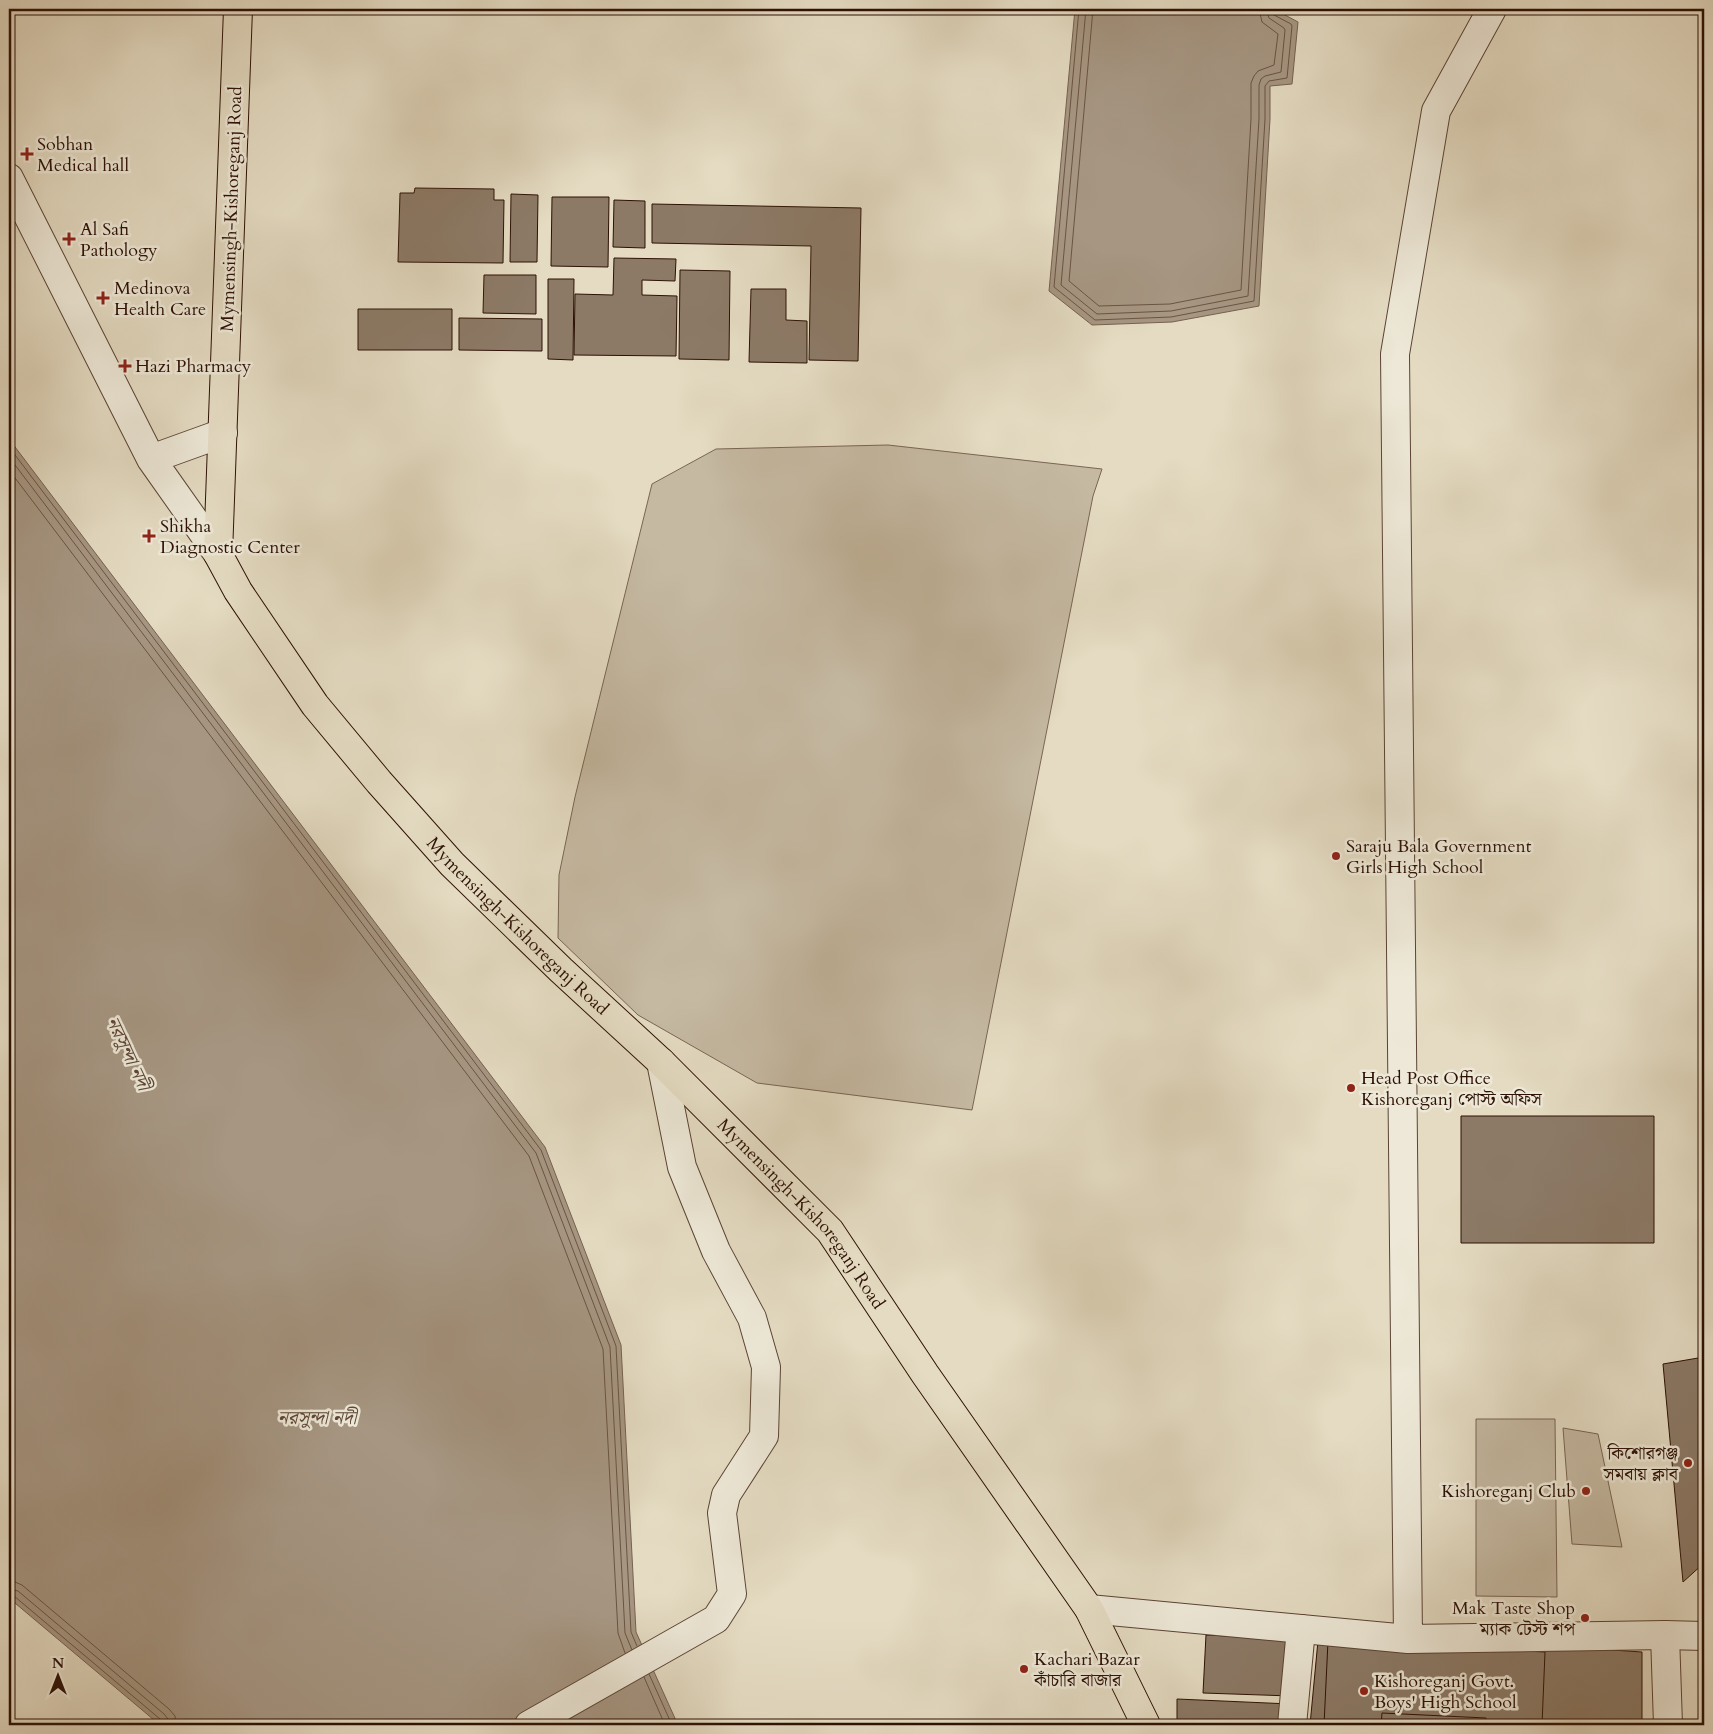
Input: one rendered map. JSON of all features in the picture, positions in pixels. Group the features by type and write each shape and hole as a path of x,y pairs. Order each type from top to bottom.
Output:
{"main road":[{"name":"Mymensingh-Kishoreganj Road","path":"238,9 218,554 238,591 315,705 378,782 452,864 561,970 661,1062 830,1231 925,1374 1089,1609 1146,1725"}],"street":[{"path":"1408,1638 1395,354 1436,111 1492,9"},
{"path":"9,178 150,459 218,554"},
{"path":"150,459 223,433"},
{"path":"529,1725 716,1619 732,1594 722,1513 726,1495 764,1436 766,1368 752,1318 716,1251 682,1168 661,1062"},
{"path":"1089,1609 1408,1638 1704,1636"},
{"path":"1292,1725 1301,1629"},
{"path":"1665,1635 1668,1725"}],"shaded area":[{"path":"888,445 1102,469 1093,496 972,1110 757,1083 638,1015 558,938 559,875 575,797 652,484 716,449"},
{"path":"1476,1419 1555,1419 1557,1597 1476,1596"},
{"path":"1563,1428 1598,1434 1622,1547 1572,1544"}],"water":[{"path":"1075,9 1274,9 1298,22 1292,84 1270,86 1270,119 1259,306 1172,322 1092,325 1049,291"},
{"name":"নরসুন্দা নদী","path":"9,439 545,1147 621,1345 636,1632 678,1725 160,1725 9,1598"}],"building":[{"path":"415,188 494,189 494,200 504,200 503,263 398,262 400,193 414,193"},
{"path":"511,194 538,195 537,262 510,262"},
{"path":"552,197 609,197 608,267 551,266"},
{"path":"614,200 645,201 645,248 613,247"},
{"path":"652,204 861,208 858,361 809,360 811,246 652,243"},
{"path":"614,258 676,259 675,281 642,280 642,295 677,296 676,356 574,355 575,294 613,295"},
{"path":"680,270 730,271 729,360 679,359"},
{"path":"484,275 536,275 536,314 483,313"},
{"path":"548,279 574,279 573,360 548,359"},
{"path":"751,289 786,289 786,320 807,321 807,363 749,362"},
{"path":"358,309 452,309 452,350 358,350"},
{"path":"459,318 542,319 542,351 459,350"},
{"path":"1461,1116 1654,1116 1654,1243 1461,1243"},
{"name":"কিশোরগঞ্জ সমবায় ক্লাব","path":"1704,1357 1704,1563 1683,1582 1663,1364"},
{"path":"1319,1630 1642,1652 1642,1725 1310,1725"},
{"path":"1206,1635 1294,1639 1291,1696 1203,1693"},
{"path":"1328,1641 1545,1652 1542,1725 1486,1725 1486,1718 1382,1713 1381,1725 1324,1725"},
{"path":"1177,1699 1290,1704 1288,1725 1177,1725"}],"place":[{"name":"Sobhan Medical hall","path":"27,154"},
{"name":"Al Safi Pathology","path":"69,239"},
{"name":"Medinova Health Care","path":"103,298"},
{"name":"Hazi Pharmacy","path":"125,366"},
{"name":"Shikha Diagnostic Center","path":"149,536"},
{"name":"Saraju Bala Government Girls High School","path":"1336,856"},
{"name":"Head Post Office Kishoreganj পোস্ট অফিস","path":"1351,1088"},
{"name":"কিশোরগঞ্জ সমবায় ক্লাব","path":"1688,1463"},
{"name":"Kishoreganj Club","path":"1586,1491"},
{"name":"Mak Taste Shop ম্যাক টেস্ট শপ","path":"1585,1618"},
{"name":"Kachari Bazar কাঁচারি বাজার","path":"1024,1669"},
{"name":"Kishoreganj Govt. Boys' High School","path":"1364,1691"}]}
